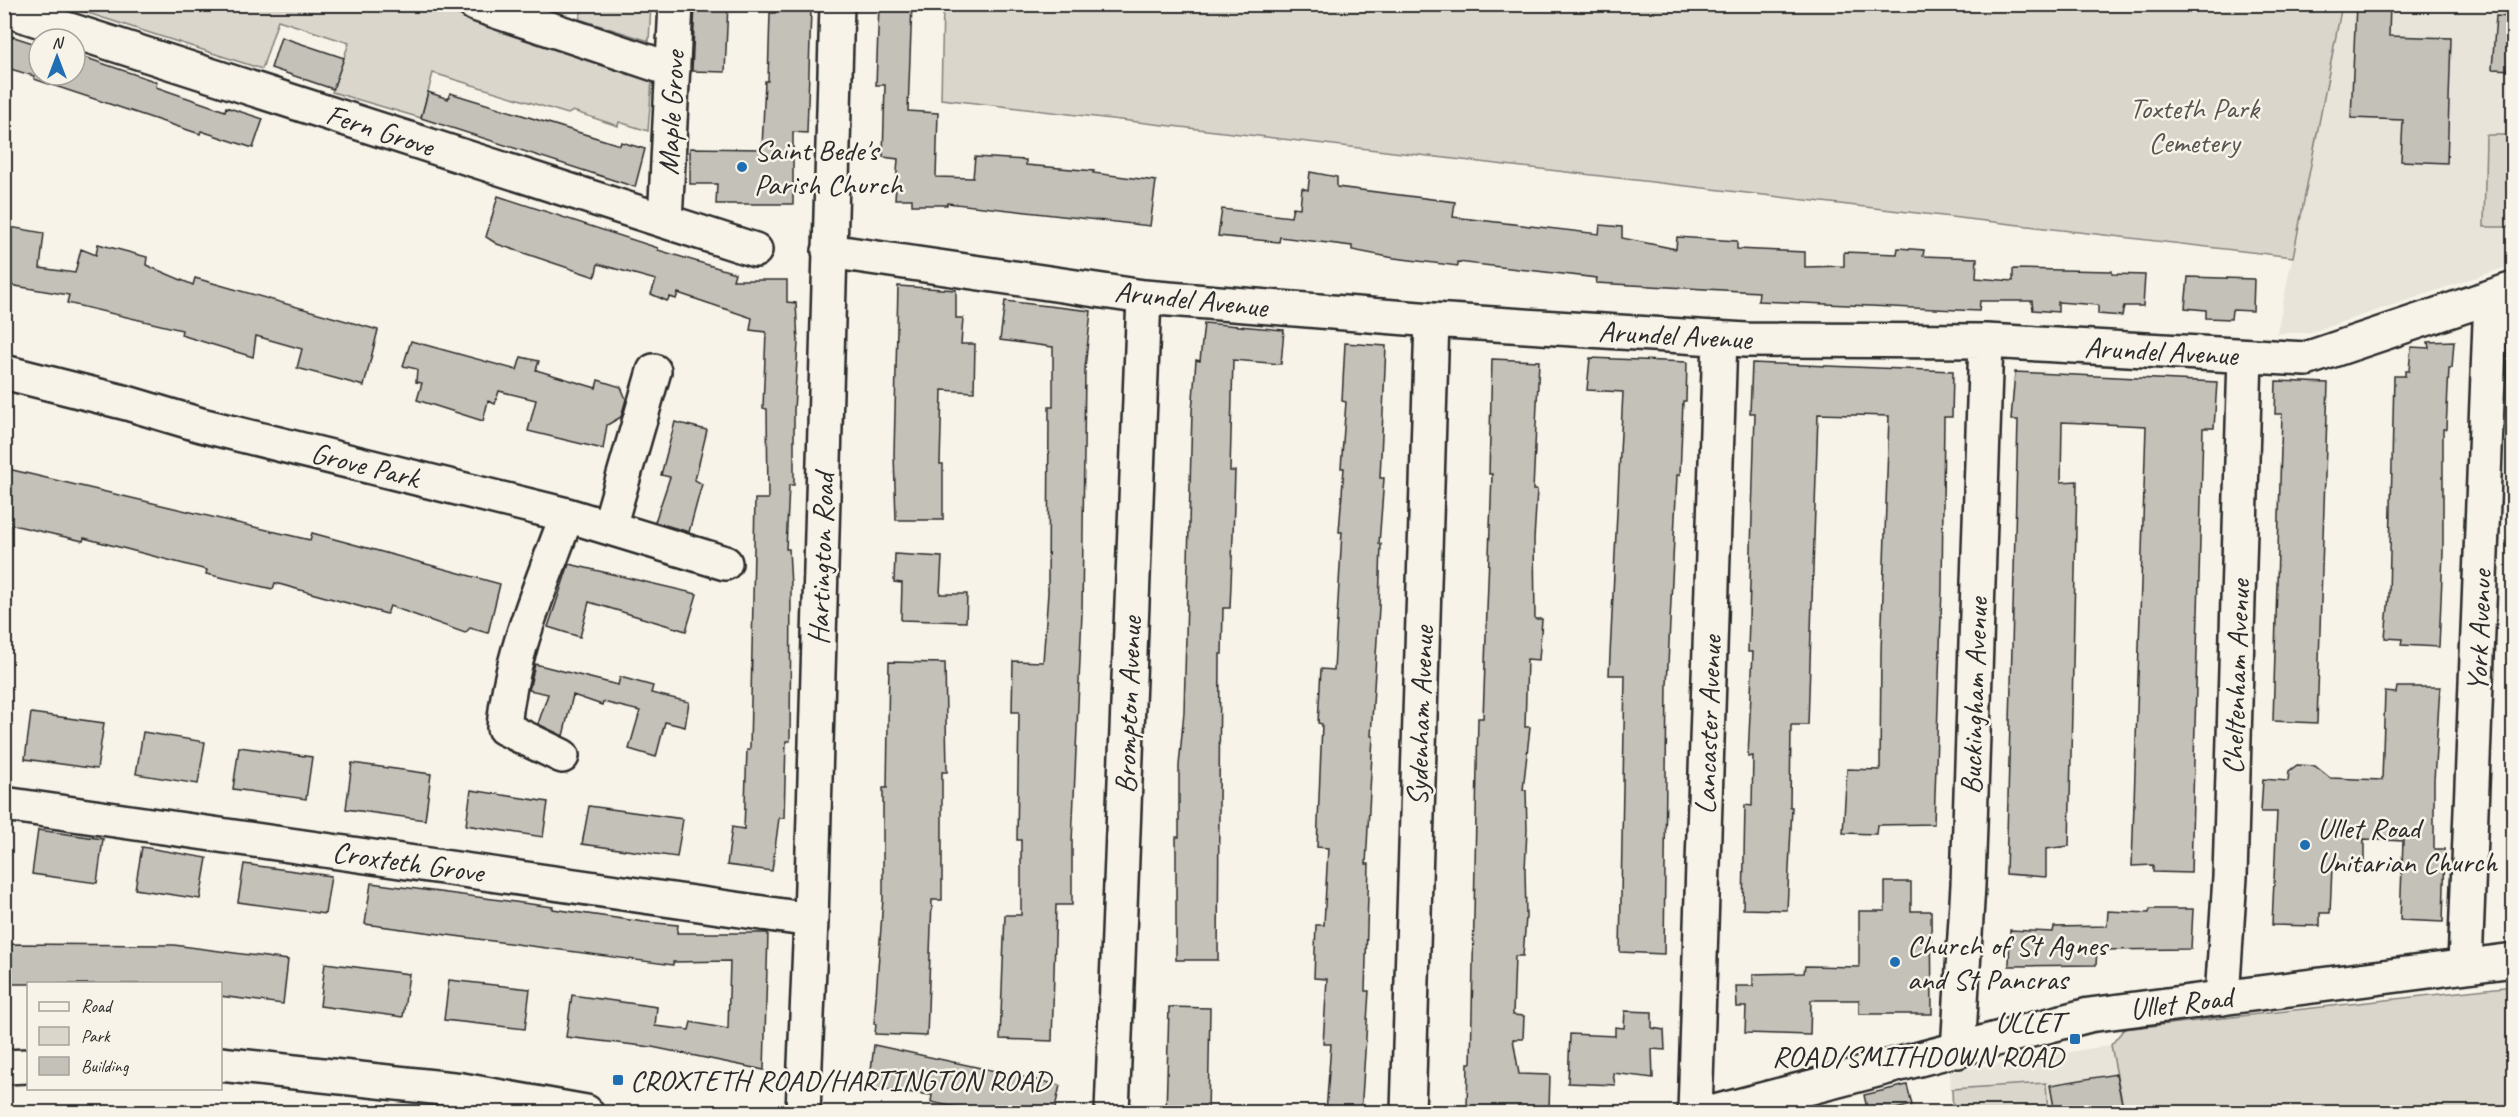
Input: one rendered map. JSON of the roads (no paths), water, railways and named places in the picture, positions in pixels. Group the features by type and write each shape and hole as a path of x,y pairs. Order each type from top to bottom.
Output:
{"street":[{"path":"475,4 673,70"},
{"name":"Maple Grove","path":"665,221 676,4"},
{"name":"Hartington Road","path":"803,1113 812,920 837,4"},
{"name":"Fern Grove","path":"4,9 755,250"},
{"name":"Arundel Avenue","path":"829,251 1144,297 1432,320 1720,338 1986,341 2306,359 2502,293"},
{"name":"York Avenue","path":"2464,965 2502,293"},
{"name":"Brompton Avenue","path":"1112,1113 1144,297"},
{"name":"Sydenham Avenue","path":"1408,1113 1432,320"},
{"name":"Lancaster Avenue","path":"1695,1113 1720,338"},
{"name":"Buckingham Avenue","path":"1958,1051 1968,885 1986,341"},
{"name":"Cheltenham Avenue","path":"2222,998 2230,877 2245,356"},
{"path":"609,527 654,370"},
{"name":"Grove Park","path":"4,372 127,403 201,425 567,514 725,563"},
{"path":"562,756 504,728 506,700 516,658 567,514"},
{"name":"Croxteth Grove","path":"4,804 812,920"},
{"name":"Ullet Road","path":"1715,1113 2090,1015 2514,960"},
{"path":"222,1064 462,1090 586,1113"},
{"path":"4,1067 27,1066"}],"place":[{"name":"Saint Bede's Parish Church","path":"742,167"},
{"name":"Ullet Road Unitarian Church","path":"2305,845"},
{"name":"Church of St Agnes and St Pancras","path":"1895,962"},
{"name":"ULLET ROAD/SMITHDOWN ROAD","path":"2075,1039"},
{"name":"CROXTETH ROAD/HARTINGTON ROAD","path":"618,1080"}],"park label":[{"name":"Toxteth Park Cemetery","path":"2194,125"}]}
